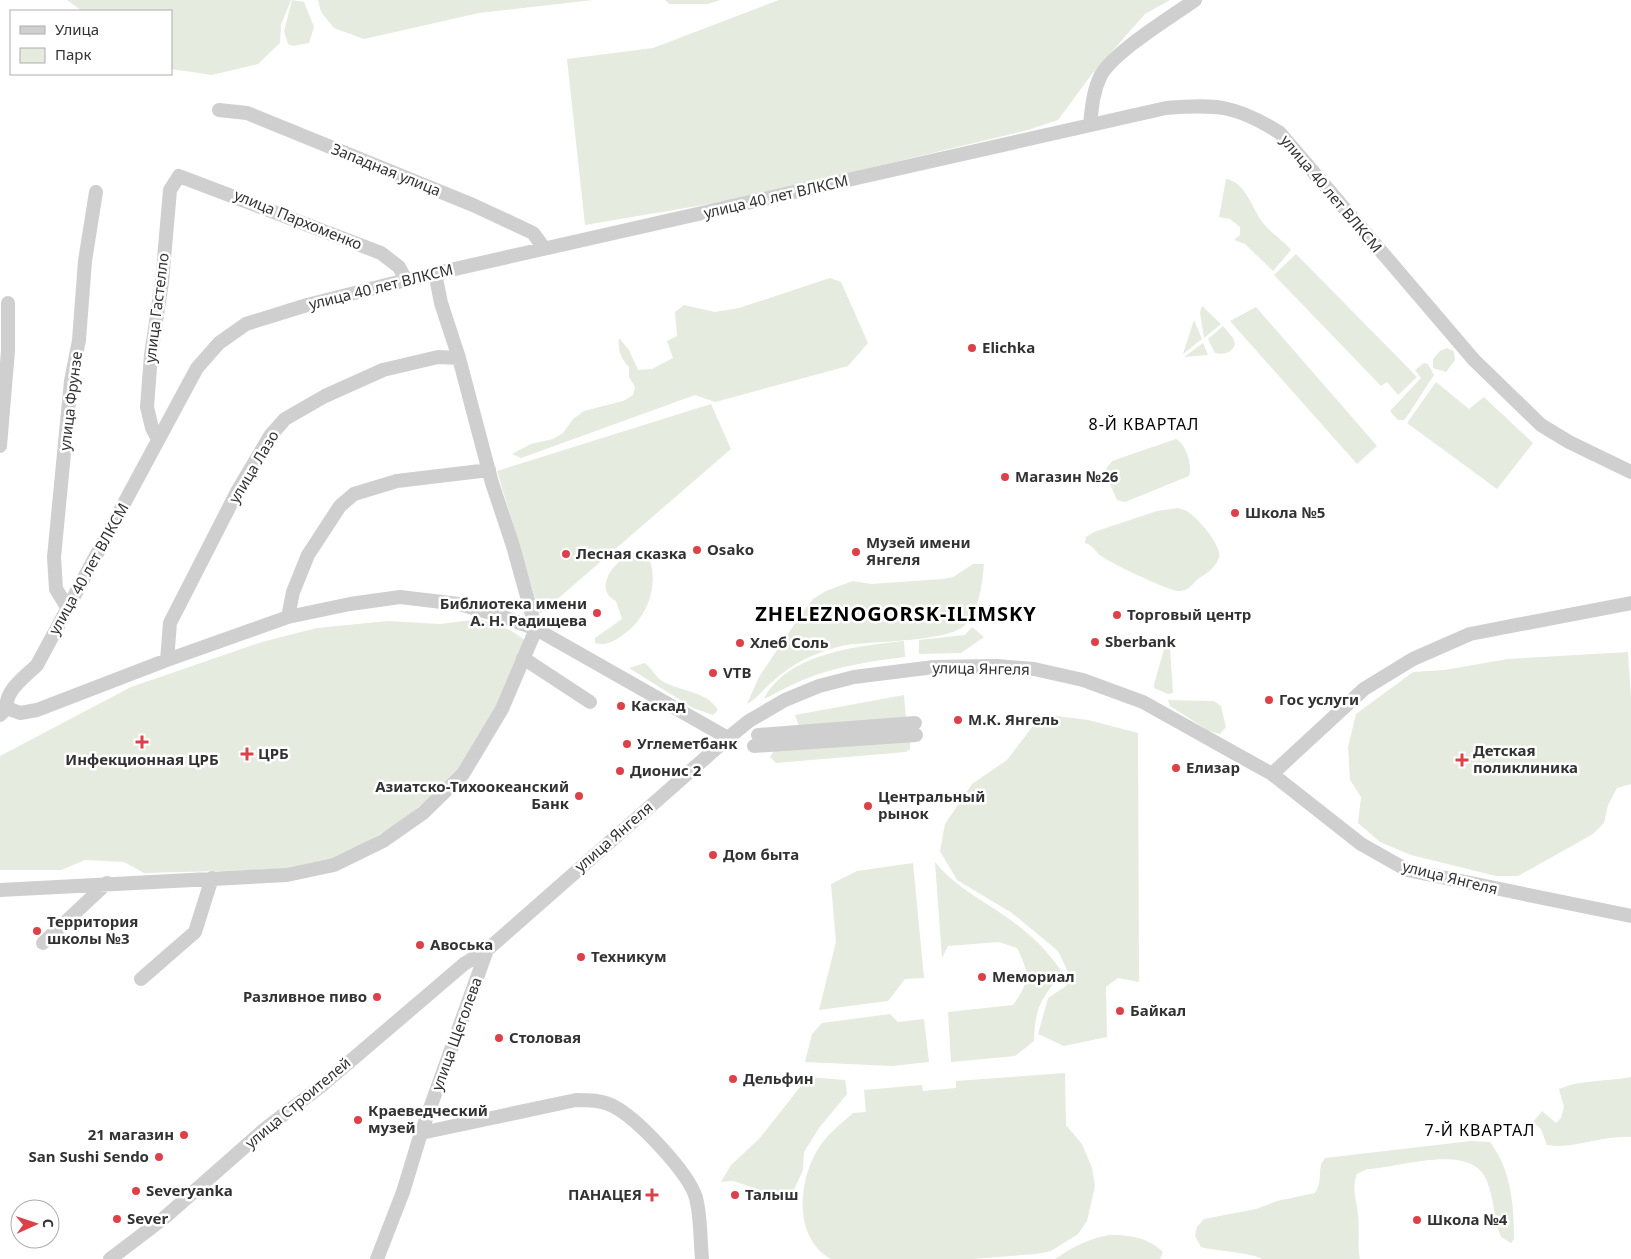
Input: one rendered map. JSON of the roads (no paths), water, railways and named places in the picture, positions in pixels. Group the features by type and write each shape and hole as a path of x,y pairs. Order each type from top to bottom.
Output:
{"street":[{"path":"1090,124 1093,95 1102,74 1129,48 1195,0"},
{"name":"улица 40 лет ВЛКСМ","path":"4,712 7,698 37,665 67,607 140,477 158,439 197,368 219,343 246,324 307,305 435,273 544,248 599,238 1166,108 1202,105 1237,110 1253,116 1280,133 1452,337 1541,425 1631,472"},
{"name":"Западная улица","path":"219,110 247,112 473,205 533,233 544,248"},
{"name":"улица Пархоменко","path":"179,176 381,253 399,267 406,280"},
{"name":"улица Гастелло","path":"158,439 152,428 147,407 170,190 179,176"},
{"name":"улица Фрунзе","path":"67,607 56,590 54,557 71,381 78,340 84,261 96,192"},
{"path":"0,890 287,875 334,865 383,841 423,813 463,774 502,709 536,629 514,546 489,470 459,358 441,303 435,273"},
{"path":"0,446 8,351 8,303"},
{"name":"улица Лазо","path":"167,660 170,623 238,490 270,436 285,419 325,396 383,370 438,357 459,358"},
{"path":"288,617 293,592 308,554 340,506 354,494 397,481 489,470"},
{"path":"4,712 20,713 37,710 167,660 288,617 350,604 400,597 459,604 501,616 536,629 728,738"},
{"path":"1272,774 1364,689 1413,659 1470,634 1631,603"},
{"path":"523,658 590,702"},
{"name":"улица Янгеля","path":"487,950 728,738 749,721 785,700 819,686 854,677 911,669 997,666 1034,669 1083,680 1122,693 1185,724 1272,774 1361,844 1407,870 1631,916"},
{"path":"756,741 915,729"},
{"path":"141,979 195,932 212,878"},
{"path":"43,943 107,883"},
{"name":"улица Щеголева","path":"377,1259 403,1192 421,1133 487,950"},
{"name":"улица Строителей","path":"110,1259 164,1218 259,1134 320,1087 464,964 487,950"},
{"path":"421,1133 576,1100 593,1100 613,1105 652,1138 686,1176 696,1199 702,1259"}],"place":[{"name":"Elichka","path":"972,348"},
{"name":"Магазин №26","path":"1005,477"},
{"name":"Школа №5","path":"1235,513"},
{"name":"Osako","path":"697,550"},
{"name":"Музей имени Янгеля","path":"856,552"},
{"name":"Лесная сказка","path":"566,554"},
{"name":"Библиотека имени А. Н. Радищева","path":"597,613"},
{"name":"Торговый центр","path":"1117,615"},
{"name":"Sberbank","path":"1095,642"},
{"name":"Хлеб Соль","path":"740,643"},
{"name":"VTB","path":"713,673"},
{"name":"Гос услуги","path":"1269,700"},
{"name":"Каскад","path":"621,706"},
{"name":"М.К. Янгель","path":"958,720"},
{"name":"Инфекционная ЦРБ","path":"142,742"},
{"name":"Углеметбанк","path":"627,744"},
{"name":"ЦРБ","path":"247,754"},
{"name":"Детская поликлиника","path":"1462,760"},
{"name":"Елизар","path":"1176,768"},
{"name":"Дионис 2","path":"620,771"},
{"name":"Азиатско-Тихоокеанский Банк","path":"579,796"},
{"name":"Центральный рынок","path":"868,806"},
{"name":"Дом быта","path":"713,855"},
{"name":"Территория школы №3","path":"37,931"},
{"name":"Авоська","path":"420,945"},
{"name":"Техникум","path":"581,957"},
{"name":"Мемориал","path":"982,977"},
{"name":"Разливное пиво","path":"377,997"},
{"name":"Байкал","path":"1120,1011"},
{"name":"Столовая","path":"499,1038"},
{"name":"Дельфин","path":"733,1079"},
{"name":"Краеведческий музей","path":"358,1120"},
{"name":"21 магазин","path":"184,1135"},
{"name":"San Sushi Sendo","path":"159,1157"},
{"name":"Severyanka","path":"136,1191"},
{"name":"ПАНАЦЕЯ","path":"652,1195"},
{"name":"Талыш","path":"735,1195"},
{"name":"Sever","path":"117,1219"},
{"name":"Школа №4","path":"1417,1220"}],"district":[{"name":"8-Й КВАРТАЛ","path":"1144,424"},
{"name":"ZHELEZNOGORSK-ILIMSKY","path":"896,614"},
{"name":"7-Й КВАРТАЛ","path":"1480,1130"}]}
